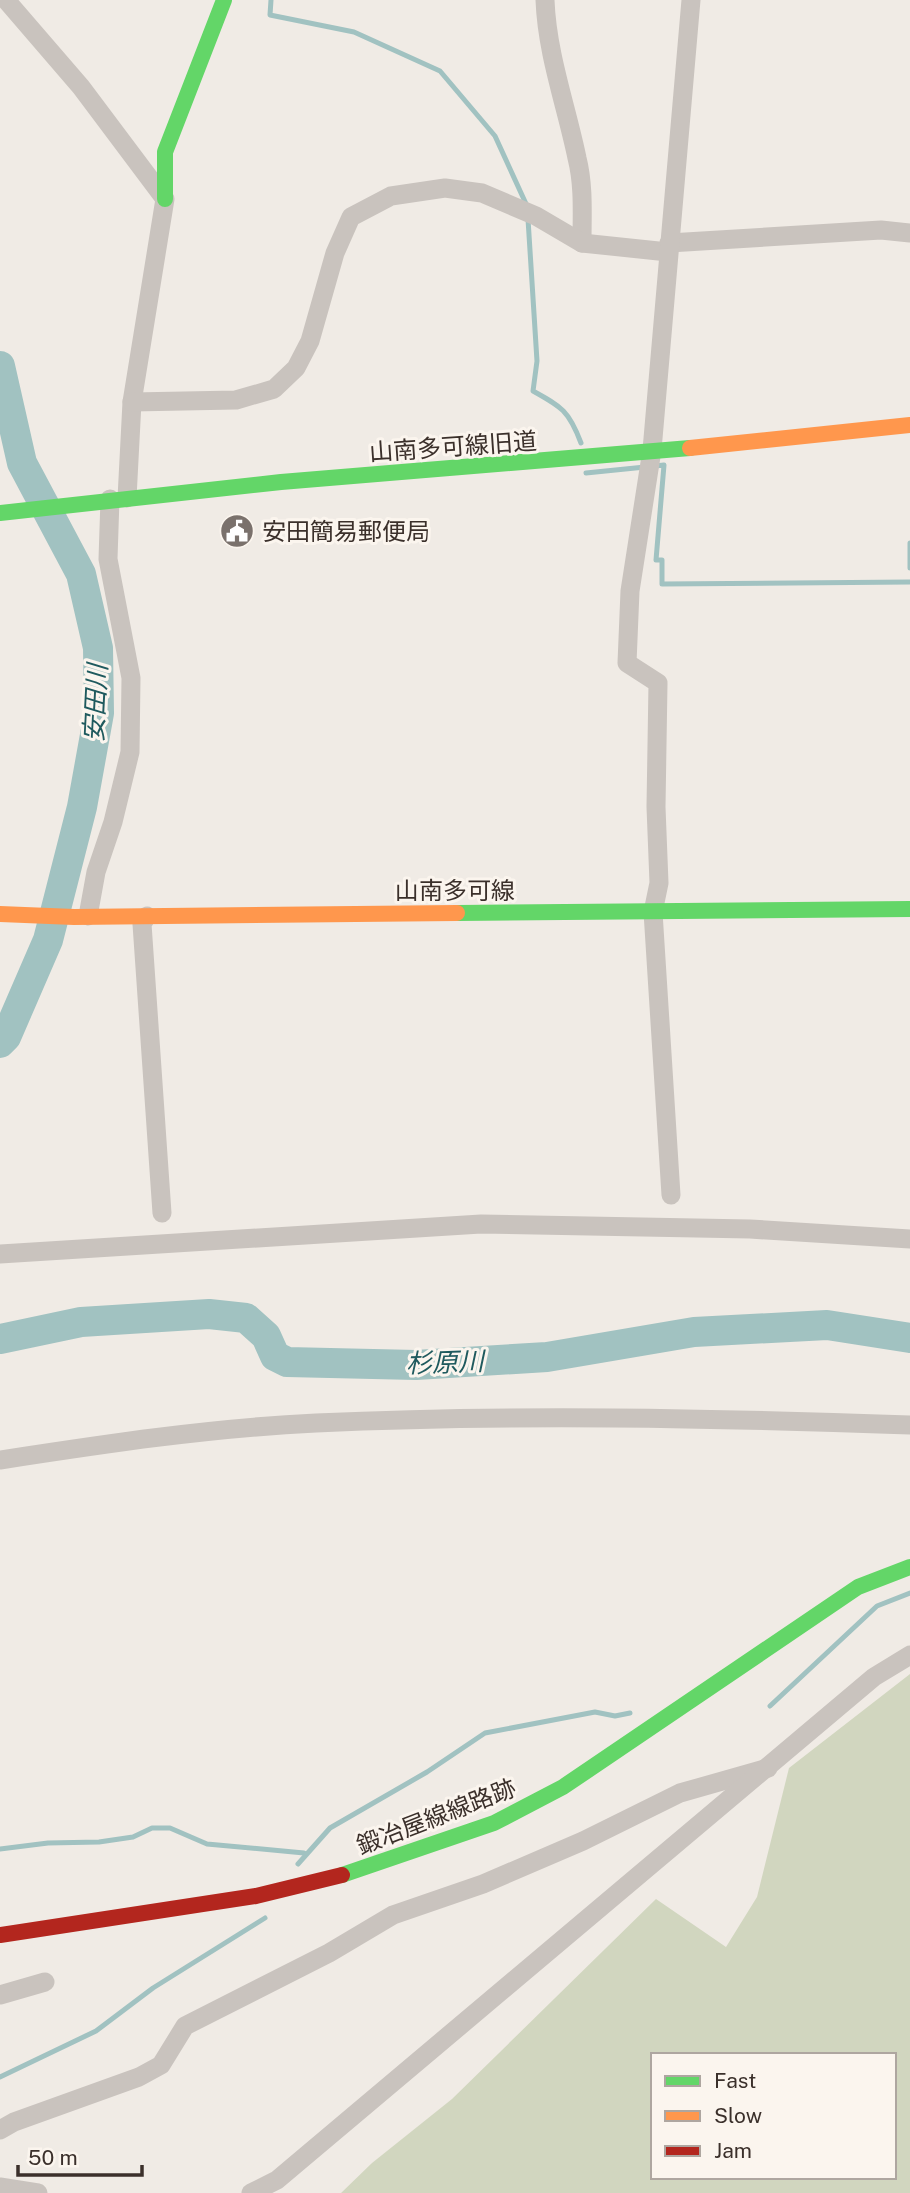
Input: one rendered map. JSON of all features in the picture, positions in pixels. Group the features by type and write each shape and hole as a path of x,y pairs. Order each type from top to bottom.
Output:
{"street":[{"path":"6,0 81,87 165,199"},
{"path":"81,917 113,822 131,752 131,678 108,559 165,199 165,152 224,0"},
{"path":"545,0 564,113 577,157 583,191 582,243"},
{"path":"671,1195 653,912 659,883 656,807 658,683 627,663 630,592 652,450 691,0"},
{"path":"132,402 236,400 274,388 296,368 310,341 335,253 352,218 391,197 444,188 482,193 536,216 582,243 669,248 881,230 910,233"},
{"name":"山南多可線旧道","path":"0,513 281,482 570,460 910,425"},
{"name":"山南多可線","path":"0,914 81,917 910,909"},
{"path":"147,916 142,924 162,1213"},
{"path":"0,1254 481,1224 750,1229 910,1239"},
{"path":"0,1460 172,1436 313,1423 479,1418 732,1418 910,1425"},
{"name":"鍛冶屋線線路跡","path":"0,1935 256,1896 355,1872 494,1823 563,1787 858,1587 910,1566"},
{"path":"251,2193 277,2180 874,1677 910,1655"},
{"path":"0,2130 14,2122 139,2077 161,2065 185,2026 329,1953 393,1915 484,1884 583,1841 680,1793 768,1768"},
{"path":"0,1995 45,1982"},
{"path":"0,2187 38,2193"}],"green space":[{"path":"910,1674 910,2193 341,2193 372,2163 452,2099 656,1899 726,1947 757,1897 789,1768"}],"waterway":[{"path":"271,0 270,15 354,32 440,71 495,136 527,206"},
{"path":"528,219 537,361 533,391 563,411 573,424 581,443"},
{"name":"安田川","path":"0,366 22,463 81,574 98,648 99,713 82,807 48,940 6,1037 0,1043"},
{"path":"655,466 664,465 656,560 662,560 662,584 910,582"},
{"path":"586,473 645,467"},
{"path":"910,543 910,568"},
{"name":"杉原川","path":"0,1339 81,1322 209,1314 246,1318 266,1336 275,1356 287,1362 416,1365 547,1357 694,1332 827,1325 910,1338"},
{"path":"770,1706 877,1606 910,1593"},
{"path":"298,1864 330,1828 427,1772 485,1733 595,1712 615,1716 630,1713"},
{"path":"0,1849 48,1843 99,1842 133,1837 152,1828 170,1828 207,1844 304,1853"},
{"path":"0,2077 96,2031 153,1988 265,1918"}],"traffic: fast":[{"path":"165,199 165,152 224,0"},
{"path":"0,513 281,482 690,448"},
{"path":"457,913 910,909"},
{"path":"342,1875 494,1823 563,1787 858,1587 910,1567"}],"traffic: slow":[{"path":"690,448 910,425"},
{"path":"0,914 74,917 457,913"}],"traffic: jam":[{"path":"0,1935 256,1896 342,1875"}],"place":[{"name":"安田簡易郵便局","path":"237,531"}]}
